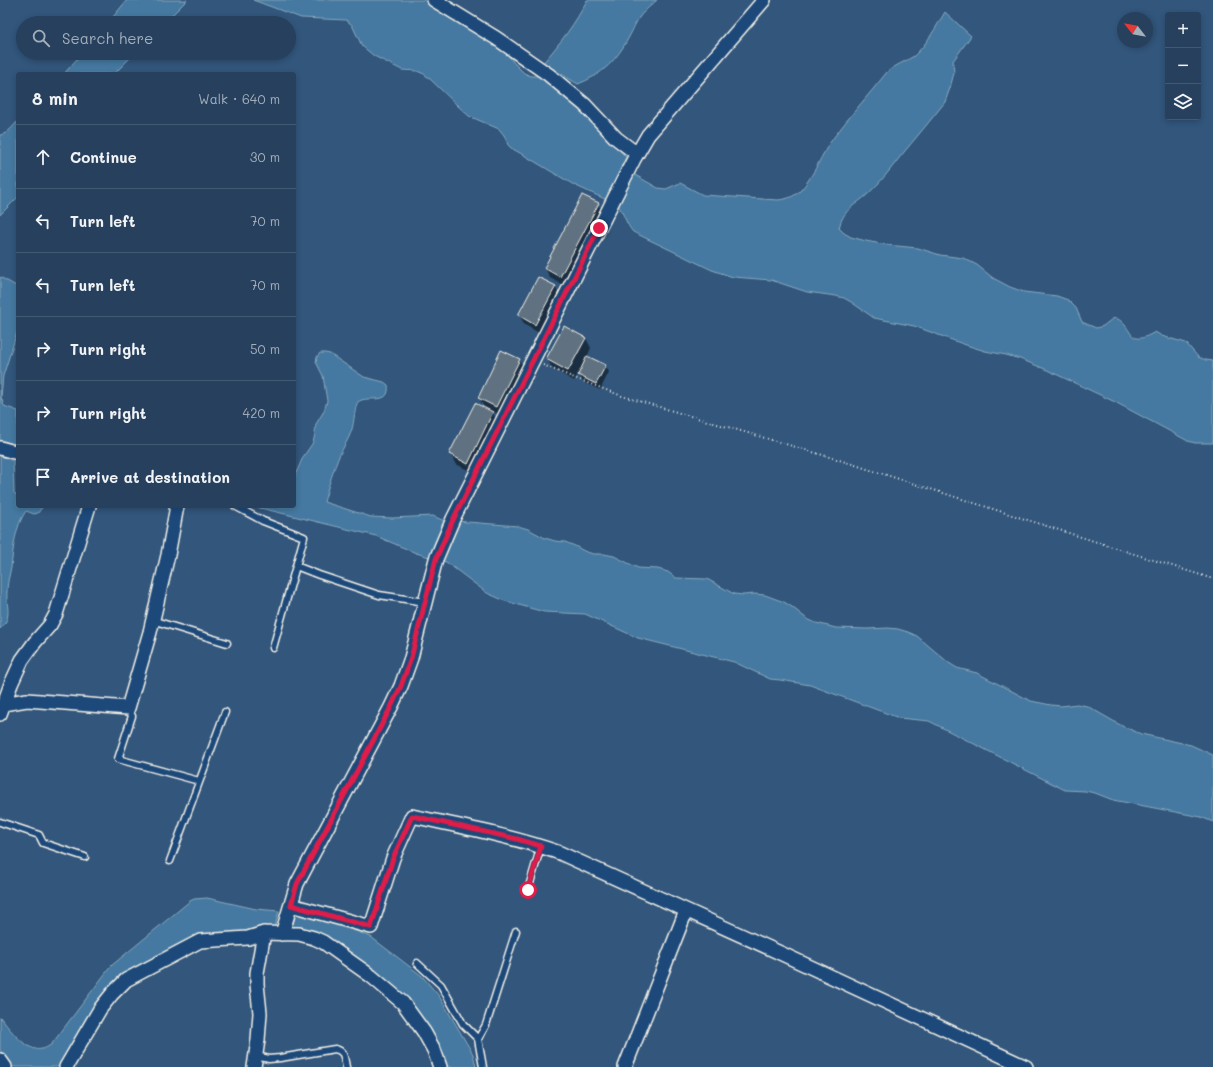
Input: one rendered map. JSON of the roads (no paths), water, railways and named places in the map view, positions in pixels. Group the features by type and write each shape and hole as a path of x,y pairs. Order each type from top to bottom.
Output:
{"street":[{"path":"434,0 496,38 549,75 585,105 635,157"},
{"path":"282,934 297,884 401,686 411,658 436,559 453,520 635,157 648,135 764,0"},
{"path":"0,448 16,452"},
{"path":"2,709 13,678 22,660 50,625 56,614 88,508"},
{"path":"2,709 21,701 40,701 128,708 168,555 177,508"},
{"path":"291,905 371,927 393,858 412,816 517,839 560,853 786,955 1026,1067"},
{"path":"626,1067 686,911"},
{"path":"255,1062 260,1013 257,973 264,934"},
{"path":"66,1067 100,1009 126,980 200,941 248,938 264,934 304,934 323,942 371,976 403,1004 424,1032 434,1050 440,1067"},
{"path":"0,1060 5,1067"}],"lane":[{"path":"239,508 263,521 304,537 273,648"},
{"path":"296,566 379,595 425,602"},
{"path":"152,620 227,643"},
{"path":"128,708 132,716 118,759 199,782"},
{"path":"170,861 225,712"},
{"path":"0,822 39,834 43,842 84,856"},
{"path":"528,890 541,846"},
{"path":"478,1039 486,1025 516,931"},
{"path":"417,963 441,985 464,1024 478,1039 483,1067"},
{"path":"255,1062 335,1049 342,1052 346,1067"}],"water":[{"path":"127,0 187,0 171,16 114,16"},
{"path":"253,0 427,0 505,49 513,62 524,73 531,76 538,76 571,98 626,157 621,167 658,188 666,189 680,183 703,195 778,200 795,195 805,186 829,144 850,117 887,72 893,67 914,56 919,51 945,12 971,36 953,61 954,73 945,102 881,181 868,194 850,208 844,216 839,228 851,237 866,241 918,248 940,255 963,258 977,265 993,278 1010,287 1024,292 1057,296 1068,300 1076,308 1082,322 1096,328 1103,326 1112,319 1116,318 1126,326 1135,337 1146,337 1155,332 1162,336 1186,343 1198,357 1213,361 1213,443 1195,443 1188,441 1115,402 1020,359 985,351 914,326 874,318 844,298 807,292 771,280 733,277 712,270 633,232 618,205 574,185 511,148 499,129 469,116 424,74 417,71 402,70 374,56 362,46 352,25 346,20 301,18"},
{"path":"587,0 657,0 639,17 614,60 602,71 578,84 543,63 567,33"},
{"path":"76,60 128,60 116,72 66,72"},
{"path":"16,123 16,199 0,215 0,135 8,131"},
{"path":"0,277 16,286 16,335 3,376 1,397 4,406 16,410 16,444 0,440"},
{"path":"320,353 330,354 364,377 384,382 388,385 388,392 386,396 378,399 367,399 358,402 351,433 338,459 324,502 371,517 392,518 433,516 442,520 518,526 528,529 545,538 565,542 593,554 614,556 638,568 658,569 668,572 676,578 707,579 734,594 765,595 784,602 807,619 816,623 836,628 888,628 908,632 917,636 957,668 977,673 1031,701 1061,706 1077,704 1087,706 1122,726 1141,734 1191,745 1213,755 1213,822 1201,817 1113,800 1095,793 1065,790 929,721 899,718 810,685 770,679 734,662 638,638 585,614 544,612 505,601 487,593 446,562 416,553 376,536 260,508 296,508 296,473 303,457 312,444 316,424 324,411 327,401 323,376 316,362"},
{"path":"0,455 13,461 16,508 42,508 38,513 34,514 26,511 19,524 15,538 7,586 8,616 4,625 0,629"},
{"path":"207,898 256,909 279,911 275,926 257,931 193,939 103,998 58,1067 12,1067 0,1050 0,1017 18,1038 30,1047 44,1049 51,1045 111,966 190,901 194,899"},
{"path":"297,911 371,937 422,976 439,996 473,1054 476,1067 444,1067 413,1013 292,927"}]}
